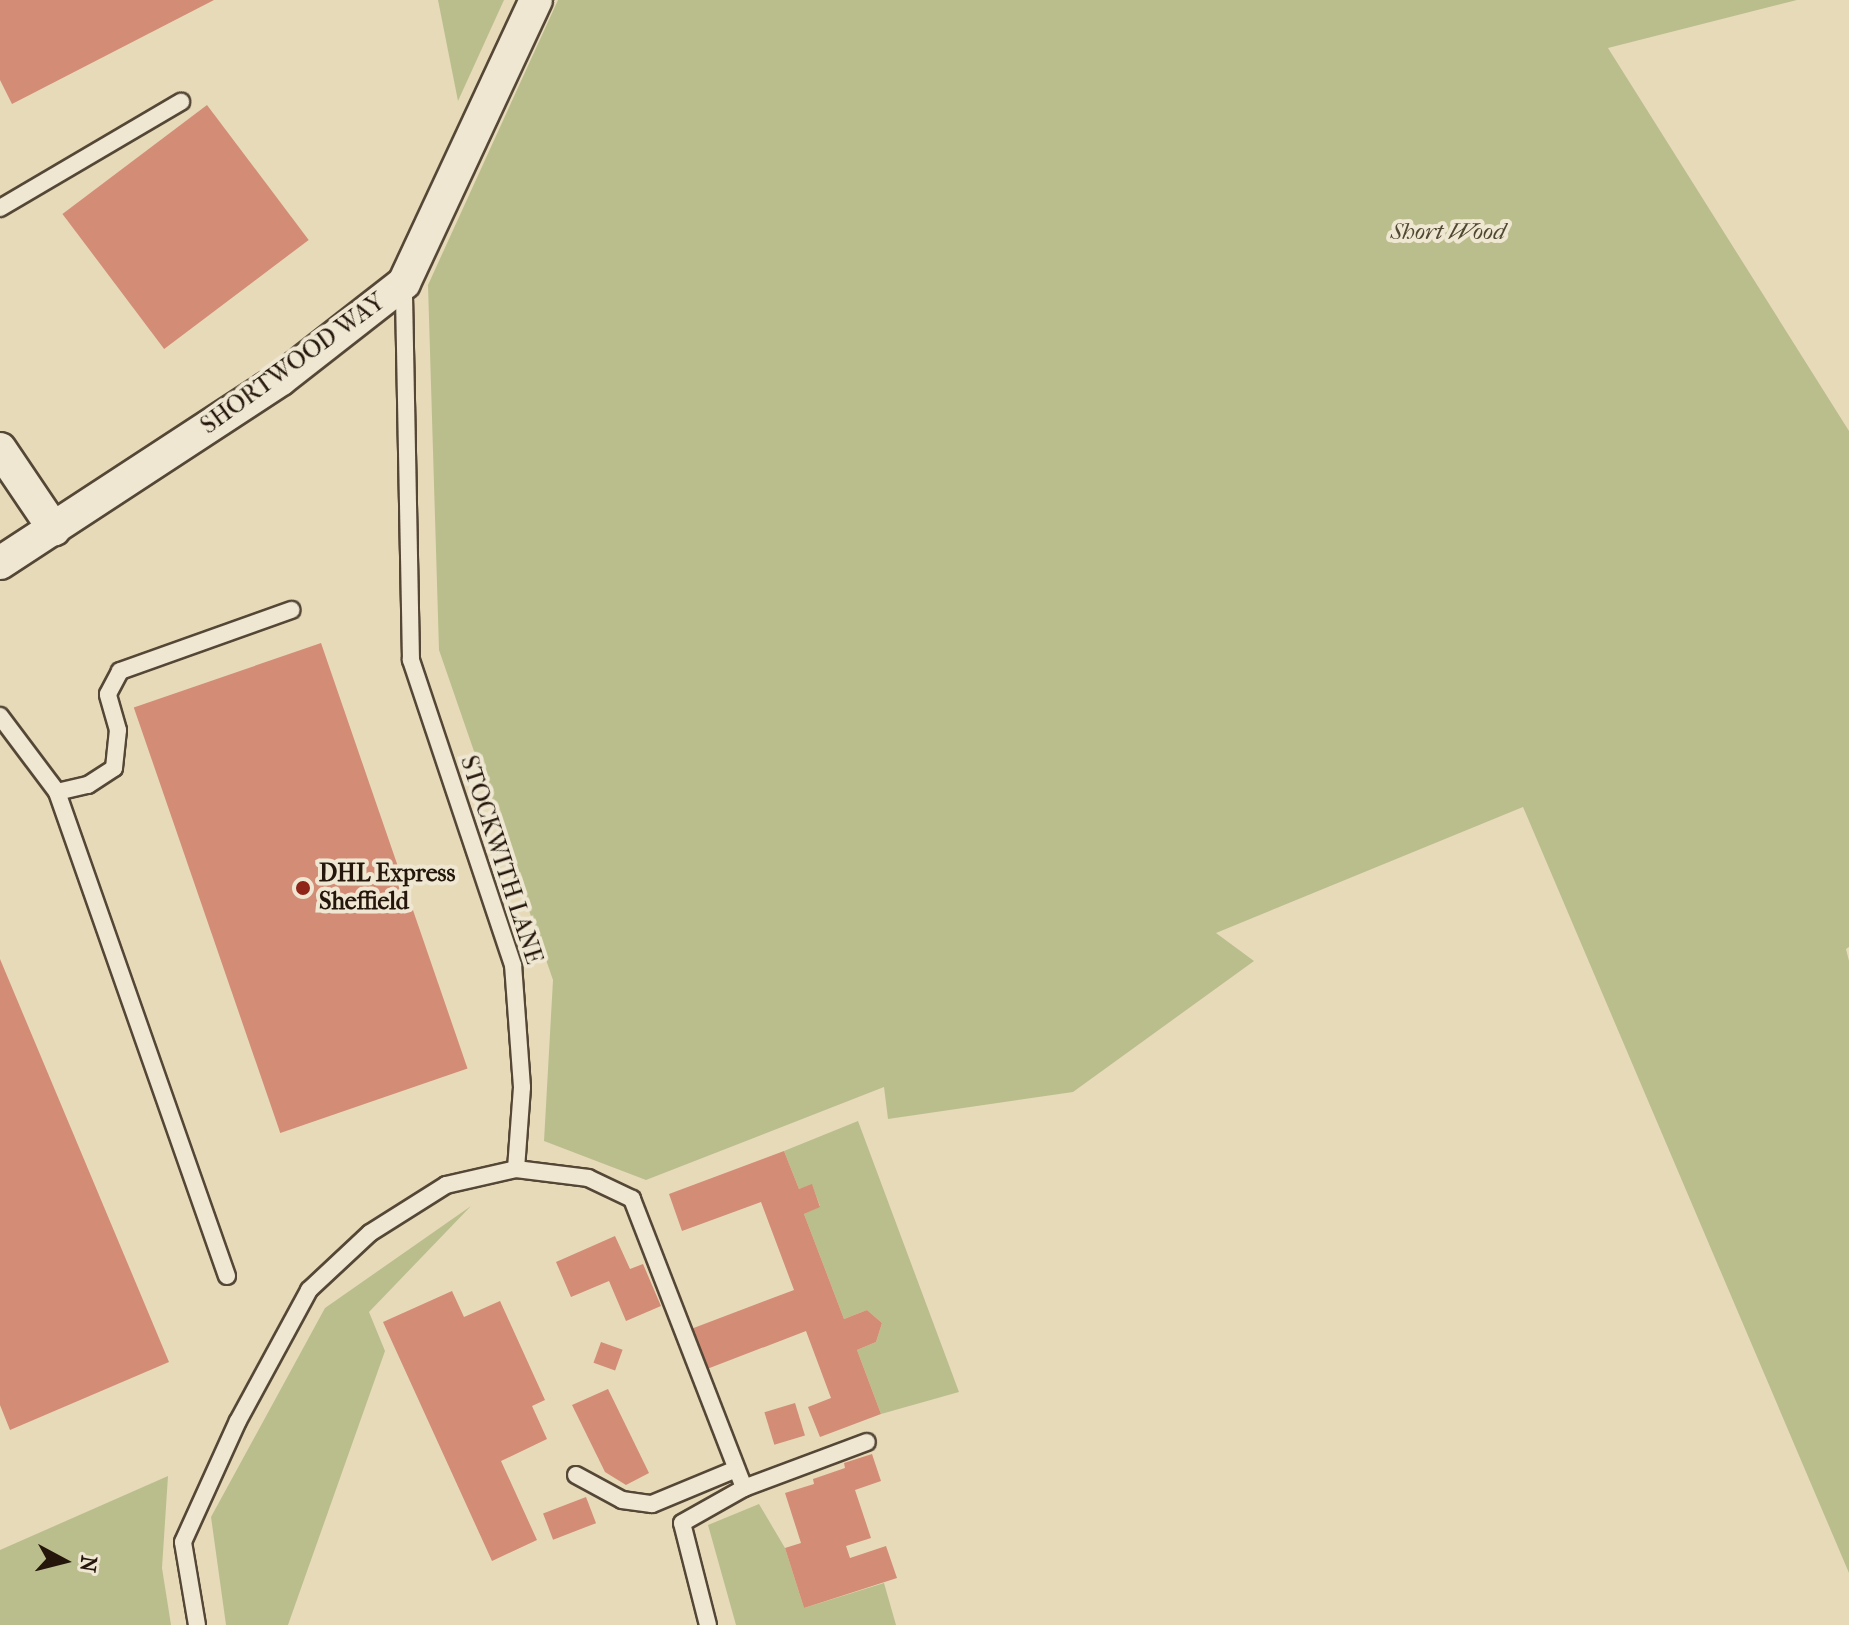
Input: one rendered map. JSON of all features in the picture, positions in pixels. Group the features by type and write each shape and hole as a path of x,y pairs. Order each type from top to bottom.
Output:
{"street":[{"name":"SHORTWOOD WAY","path":"0,563 281,379 404,283 536,0"},
{"path":"0,449 54,529"}],"lane":[{"path":"0,208 181,102"},
{"name":"STOCKWITH LANE","path":"404,283 411,660 513,965 522,1087 516,1169"},
{"path":"57,792 88,785 114,768 118,730 108,694 120,671 291,610"},
{"path":"0,716 57,792 227,1276"},
{"path":"197,1625 183,1542 238,1421 309,1290 370,1233 446,1185 516,1169 588,1178 632,1199 744,1488"},
{"path":"708,1625 682,1523 744,1488 867,1442"},
{"path":"576,1475 622,1500 652,1504 736,1469"}],"green space":[{"path":"438,0 504,0 458,101"},
{"name":"Short Wood","path":"558,0 1797,0 1608,48 1849,431 1849,947 1846,949 1849,961 1849,1573 1523,807 1216,933 1254,961 1073,1092 888,1119 884,1087 646,1180 544,1141 553,980 439,650 428,285"},
{"path":"858,1121 959,1392 881,1414 857,1350 876,1342 882,1323 867,1310 844,1319 804,1214 820,1206 812,1185 799,1189 784,1151"},
{"path":"471,1206 369,1312 385,1351 288,1625 226,1625 211,1517 325,1308"},
{"path":"168,1476 162,1568 171,1625 0,1625 0,1550"},
{"path":"759,1504 785,1548 804,1608 884,1583 896,1625 736,1625 708,1525"}],"building":[{"path":"0,0 214,0 12,104 0,80"},
{"path":"207,105 309,240 164,349 62,214"},
{"name":"DHL Express Sheffield","path":"321,643 468,1068 280,1133 134,707"},
{"path":"0,959 169,1362 10,1430 0,1405"},
{"path":"784,1151 799,1189 812,1184 820,1207 804,1214 844,1319 867,1310 882,1323 876,1342 857,1350 881,1414 820,1437 808,1407 831,1398 806,1331 707,1369 691,1329 794,1290 761,1202 682,1231 669,1194"},
{"path":"615,1236 630,1269 643,1264 661,1306 626,1321 609,1281 571,1297 556,1262"},
{"path":"452,1291 464,1317 500,1301 545,1400 532,1406 547,1439 501,1461 537,1540 492,1561 383,1322"},
{"path":"601,1342 623,1350 615,1371 593,1363"},
{"path":"608,1389 649,1473 626,1485 605,1472 572,1405"},
{"path":"795,1403 805,1436 774,1445 764,1412"},
{"path":"872,1454 881,1481 855,1490 871,1538 846,1546 850,1558 886,1546 897,1578 804,1608 785,1548 801,1543 785,1493 814,1484 813,1479 845,1468 844,1463"},
{"path":"586,1497 596,1523 553,1540 543,1513"}],"place":[{"name":"DHL Express Sheffield","path":"303,888"}]}
